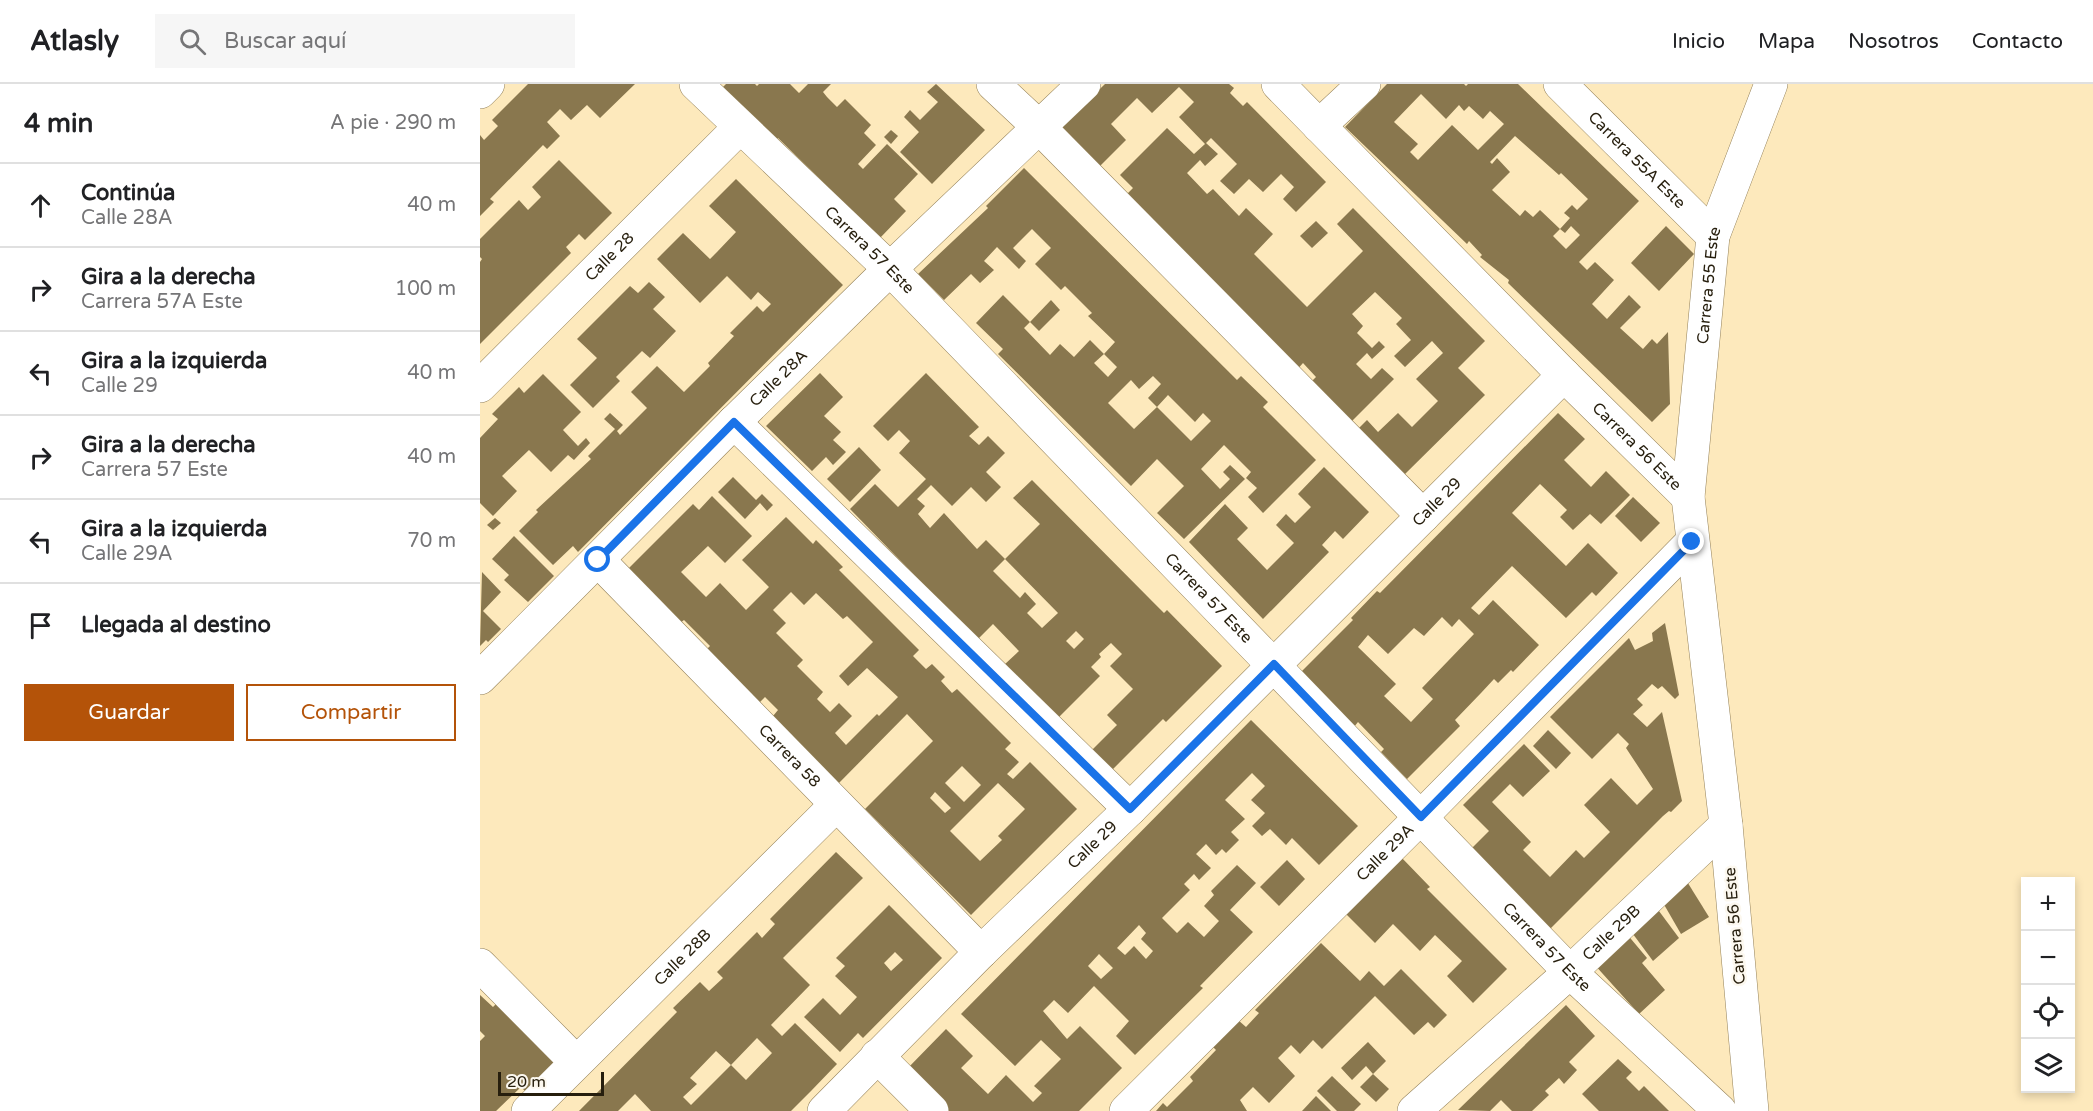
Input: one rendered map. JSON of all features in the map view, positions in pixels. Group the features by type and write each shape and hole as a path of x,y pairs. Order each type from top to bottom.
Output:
{"street":[{"path":"480,92 488,84"},
{"name":"Carrera 57 Este","path":"696,84 890,269 1570,972 1720,1111"},
{"path":"993,84 1423,516"},
{"name":"Calle 28A","path":"480,678 734,422 1084,84"},
{"name":"Carrera 56 Este","path":"1278,84 1564,375 1688,497 1726,825 1752,1111"},
{"path":"1319,126 1364,84"},
{"name":"Carrera 55A Este","path":"1560,84 1713,236"},
{"name":"Carrera 55 Este","path":"1688,497 1713,236 1771,84"},
{"name":"Calle 28","path":"480,386 740,126"},
{"name":"Calle 29","path":"824,1111 981,952 1130,809 1564,375"},
{"path":"734,422 1130,809"},
{"name":"Calle 29A","path":"1126,1111 1421,817 1692,542"},
{"name":"Carrera 58","path":"598,560 981,952"},
{"name":"Calle 28B","path":"528,1111 836,805"},
{"name":"Calle 29B","path":"1420,1109 1726,825"},
{"path":"480,965 576,1062"},
{"path":"877,1056 932,1111"}],"building":[{"path":"528,84 635,84 600,118 587,105 571,120 560,109 547,122 560,136 547,149 543,145 490,199 494,202 480,216 480,135 484,140 498,126 492,120"},
{"path":"726,84 755,84 757,86 759,84 790,84 799,93 808,84 831,84 823,92 827,97 837,107 845,99 871,125 864,133 876,145 858,164 863,169 887,144 918,174 894,199 906,211 880,238 778,138 775,141 722,88"},
{"path":"936,84 985,130 932,184 900,152 919,132 904,117 910,110 920,120 938,102 927,92"},
{"path":"1105,84 1229,84 1234,88 1230,93 1243,106 1247,102 1326,182 1296,212 1283,199 1294,187 1281,174 1263,192 1249,179 1234,194 1220,181 1237,164 1211,138 1206,143 1218,154 1205,166 1200,160 1187,173 1207,194 1213,189 1239,216 1246,208 1273,234 1254,254 1307,307 1363,251 1337,224 1353,208 1485,341 1458,368 1485,395 1405,474 1359,428 1367,420 1378,432 1398,413 1412,427 1438,401 1416,379 1443,353 1432,341 1405,367 1394,356 1411,340 1396,324 1402,318 1375,292 1352,314 1363,326 1357,333 1372,348 1379,341 1385,347 1372,359 1367,353 1356,364 1371,379 1382,368 1394,379 1352,421 1312,381 1316,377 1303,363 1295,372 1127,194 1133,188 1120,175 1167,128 1194,154 1205,144 1179,117 1194,102 1179,87 1152,113 1137,98 1111,124 1126,140 1100,166 1061,127"},
{"path":"1387,84 1464,84 1466,86 1468,84 1518,84 1639,201 1579,262 1587,270 1595,262 1614,280 1592,304 1607,319 1629,295 1641,307 1620,328 1643,349 1652,339 1657,344 1668,332 1670,404 1652,422 1508,283 1509,280 1480,257 1482,255 1469,241 1467,244 1345,127","holes":["1421,94 1446,119 1459,105 1464,111 1469,106 1483,119 1490,111 1504,124 1478,150 1452,125 1418,160 1410,152 1418,144 1394,122","1515,136 1559,175 1561,173 1588,199 1577,210 1572,205 1564,213 1570,218 1560,229 1540,210 1533,217 1525,210 1520,216 1492,190 1510,172 1497,158 1492,164 1490,162","1571,226 1580,235 1566,249 1553,236 1560,229 1565,233"]},
{"path":"891,130 898,136 891,144 884,137"},
{"path":"559,160 612,213 585,240 579,234 566,247 571,253 480,344 480,262 482,259 480,239 519,200 528,210 541,197 532,187"},
{"path":"1024,168 1237,380 1241,376 1268,402 1263,407 1316,460 1263,513 1248,497 1257,488 1246,478 1251,472 1224,445 1201,469 1220,489 1230,479 1223,472 1230,465 1245,479 1184,539 1157,513 1184,486 1157,459 1131,486 998,354 1003,349 976,323 1003,295 1030,322 1024,328 1050,355 1060,344 1074,357 1090,340 1104,354 1115,342 1088,316 1092,313 1065,286 1061,290 1035,264 1051,248 1032,229 1013,248 1026,261 1019,269 997,247 984,261 994,270 980,283 971,274 944,300 918,274 988,208 986,206","holes":["1104,354 1117,367 1108,377 1094,363","1153,376 1161,384 1148,398 1157,407 1134,429 1108,403 1131,380 1139,389","1168,395 1195,422 1203,413 1211,421 1191,441 1157,407"]},
{"path":"736,179 843,285 578,552 573,546 553,565 519,531 538,512 536,510 591,459 588,456 615,429 604,419 610,413 623,425 617,431 620,435 647,408 631,392 657,366 684,392 710,366 708,363 734,336 730,333 757,306 763,312 771,304 758,292 751,300 727,276 700,303 657,259 683,233 710,259 717,252 736,232 709,206"},
{"path":"1316,221 1328,233 1312,248 1300,236"},
{"path":"1666,226 1694,254 1659,291 1631,263"},
{"path":"649,282 665,297 653,309 676,331 650,358 642,351 616,377 620,381 593,408 570,385 597,358 577,339 630,286 638,293"},
{"path":"1051,300 1060,310 1039,331 1030,322"},
{"path":"820,373 843,397 824,416 841,432 833,440 846,452 833,465 826,457 812,471 766,426"},
{"path":"926,373 979,427 969,436 979,445 988,436 1005,453 986,472 1001,487 986,502 971,487 952,506 931,485 917,499 925,506 918,514 930,528 944,513 977,549 986,540 1005,559 1040,524 1013,498 1032,480 1164,613 1167,610 1222,666 1166,722 1163,719 1110,772 1090,752 1117,725 1107,715 1133,689 1110,666 1122,654 1111,643 1099,654 1101,657 1091,667 1100,676 1057,719 1004,665 1019,651 993,624 978,639 922,588 925,586 850,509 875,484 898,507 926,479 899,453 910,441 899,430 888,441 873,426","holes":["1005,559 1058,613 1042,628 1027,613 1036,604 1025,592 1020,598 993,571","1076,631 1084,639 1074,649 1066,641"]},
{"path":"543,374 581,412 563,430 578,446 586,438 590,443 574,460 568,455 551,472 529,450 502,476 517,491 493,516 480,503 480,438 498,419 492,414 519,387 524,393"},
{"path":"1558,413 1585,439 1564,460 1591,487 1606,471 1630,495 1601,524 1590,514 1573,530 1560,517 1567,510 1540,484 1512,513 1566,566 1588,543 1618,573 1596,596 1592,592 1566,618 1512,566 1471,608 1479,615 1493,600 1539,645 1513,672 1511,670 1498,683 1494,679 1455,720 1460,726 1407,779 1381,752 1384,749 1358,722 1354,727 1300,673 1353,620 1351,618 1377,591 1380,593","holes":["1442,617 1452,627 1459,619 1474,634 1422,688 1433,699 1411,722 1384,696 1396,684 1358,647 1368,635 1388,654 1414,628 1424,636"]},
{"path":"859,447 881,470 850,502 827,479"},
{"path":"1324,467 1369,512 1343,539 1335,531 1322,545 1329,552 1263,619 1189,542 1225,504 1248,528 1237,539 1267,570 1294,543 1276,525 1286,514 1295,523 1311,507 1298,494"},
{"path":"733,477 756,500 762,494 773,505 767,511 760,503 745,519 718,492"},
{"path":"712,496 752,536 725,563 708,546 681,572 706,597 720,583 746,610 769,587 742,560 786,517 813,544 816,540 843,567 839,570 919,650 913,656 926,669 932,664 945,677 941,681 952,693 957,689 1011,743 1005,749 1019,762 1007,774 1013,779 1030,762 1077,809 971,915 865,809 933,741 907,714 839,783 773,716 778,710 765,697 759,703 706,650 710,646 684,620 680,623 627,570 693,504 699,510","holes":["791,592 804,605 816,593 843,619 847,616 873,642 839,676 848,686 867,668 898,697 846,745 835,733 852,716 839,703 830,712 817,699 823,692 797,666 803,660 776,633 786,623 773,610","962,766 981,785 964,802 945,783","998,783 1025,809 998,836 1002,840 980,861 950,831","935,792 951,808 945,813 930,798"]},
{"path":"1633,497 1660,523 1641,542 1615,516"},
{"path":"495,518 501,523 493,530 487,525"},
{"path":"514,536 554,576 528,602 504,580 509,575 492,559"},
{"path":"482,572 501,592 483,611 501,629 488,642 486,640 480,646"},
{"path":"1665,623 1679,695 1675,699 1662,686 1658,689 1652,684 1637,699 1643,705 1633,714 1647,727 1662,712 1682,801 1671,812 1663,816 1549,930 1470,850 1489,831 1463,805 1524,744 1550,771 1523,797 1510,784 1492,802 1531,842 1523,850 1550,877 1576,850 1584,858 1610,832 1584,805 1611,778 1637,805 1653,789 1626,748 1629,744 1618,733 1592,759 1550,717 1629,638 1635,650 1653,641 1652,633"},
{"path":"1251,720 1358,826 1319,865 1292,838 1286,845 1270,829 1262,836 1252,826 1265,813 1251,800 1265,786 1252,773 1225,800 1245,819 1231,832 1239,840 1226,853 1222,849 1216,855 1206,844 1196,854 1211,868 1199,880 1194,874 1184,884 1190,890 1162,918 1177,933 1188,922 1204,937 1219,921 1204,906 1214,895 1211,891 1237,865 1256,883 1230,910 1253,932 1200,986 1203,988 1135,1055 1116,1036 1129,1021 1094,986 1068,1013 1054,1000 1043,1011 1067,1039 1080,1026 1122,1068 1079,1111 948,1111 906,1070 946,1029 973,1056 961,1068 988,1094 1006,1075 1033,1102 1042,1093 1034,1086 1061,1059 1041,1040 1015,1066 961,1014","holes":["1139,925 1146,933 1141,939 1153,951 1146,959 1134,946 1125,955 1117,948","1099,954 1113,968 1101,979 1088,966"]},
{"path":"1548,730 1571,753 1556,769 1533,746"},
{"path":"836,852 863,878 783,958 810,985 771,1025 782,1036 795,1023 837,1064 811,1091 791,1111 651,1111 635,1094 618,1111 579,1111 677,1012 673,1008 700,982 709,991 723,978 717,972 757,932 762,938 775,924 770,919","holes":["757,1038 772,1053 746,1080 731,1065","716,1051 731,1065 691,1105 683,1097 697,1084 690,1078"]},
{"path":"1401,857 1430,887 1427,889 1507,969 1473,1003 1447,976 1462,961 1435,935 1420,951 1393,924 1375,943 1345,913"},
{"path":"1287,860 1305,879 1279,906 1260,887"},
{"path":"1686,880 1709,917 1681,934 1662,901"},
{"path":"889,905 942,958 863,1038 858,1033 840,1052 804,1017 823,998 840,1015 857,997 835,976 845,966 836,958","holes":["895,952 903,960 891,971 884,963"]},
{"path":"1656,907 1679,938 1653,961 1630,930"},
{"path":"1626,933 1647,958 1642,963 1665,990 1639,1014 1593,963"},
{"path":"1321,943 1360,981 1369,971 1384,986 1401,969 1447,1015 1434,1028 1428,1022 1414,1035 1375,996 1322,1049 1313,1040 1300,1054 1291,1045 1278,1058 1295,1076 1269,1103 1253,1087 1240,1100 1247,1111 1156,1111 1163,1103 1167,1107 1193,1081 1190,1077 1216,1050 1212,1046 1238,1020 1246,1027 1259,1013 1255,1010"},
{"path":"480,995 493,1007 497,1003 556,1060 525,1091 521,1087 496,1111 480,1111 480,1041 485,1036 480,1031"},
{"path":"1566,1005 1595,1036 1569,1062 1577,1070 1564,1084 1559,1078 1545,1091 1549,1095 1532,1111 1512,1111 1501,1100 1490,1111 1458,1110"},
{"path":"1368,1042 1386,1061 1373,1074 1366,1066 1352,1080 1341,1068"},
{"path":"1618,1059 1632,1072 1626,1078 1639,1091 1644,1086 1669,1111 1599,1111 1582,1094"},
{"path":"1373,1074 1389,1089 1376,1102 1360,1087"},
{"path":"1332,1076 1361,1104 1354,1111 1337,1111 1317,1091"},
{"path":"1316,1096 1331,1111 1302,1111"}],"route":[{"path":"598,560 734,422 1130,809 1274,664 1421,817 1692,542"}]}
